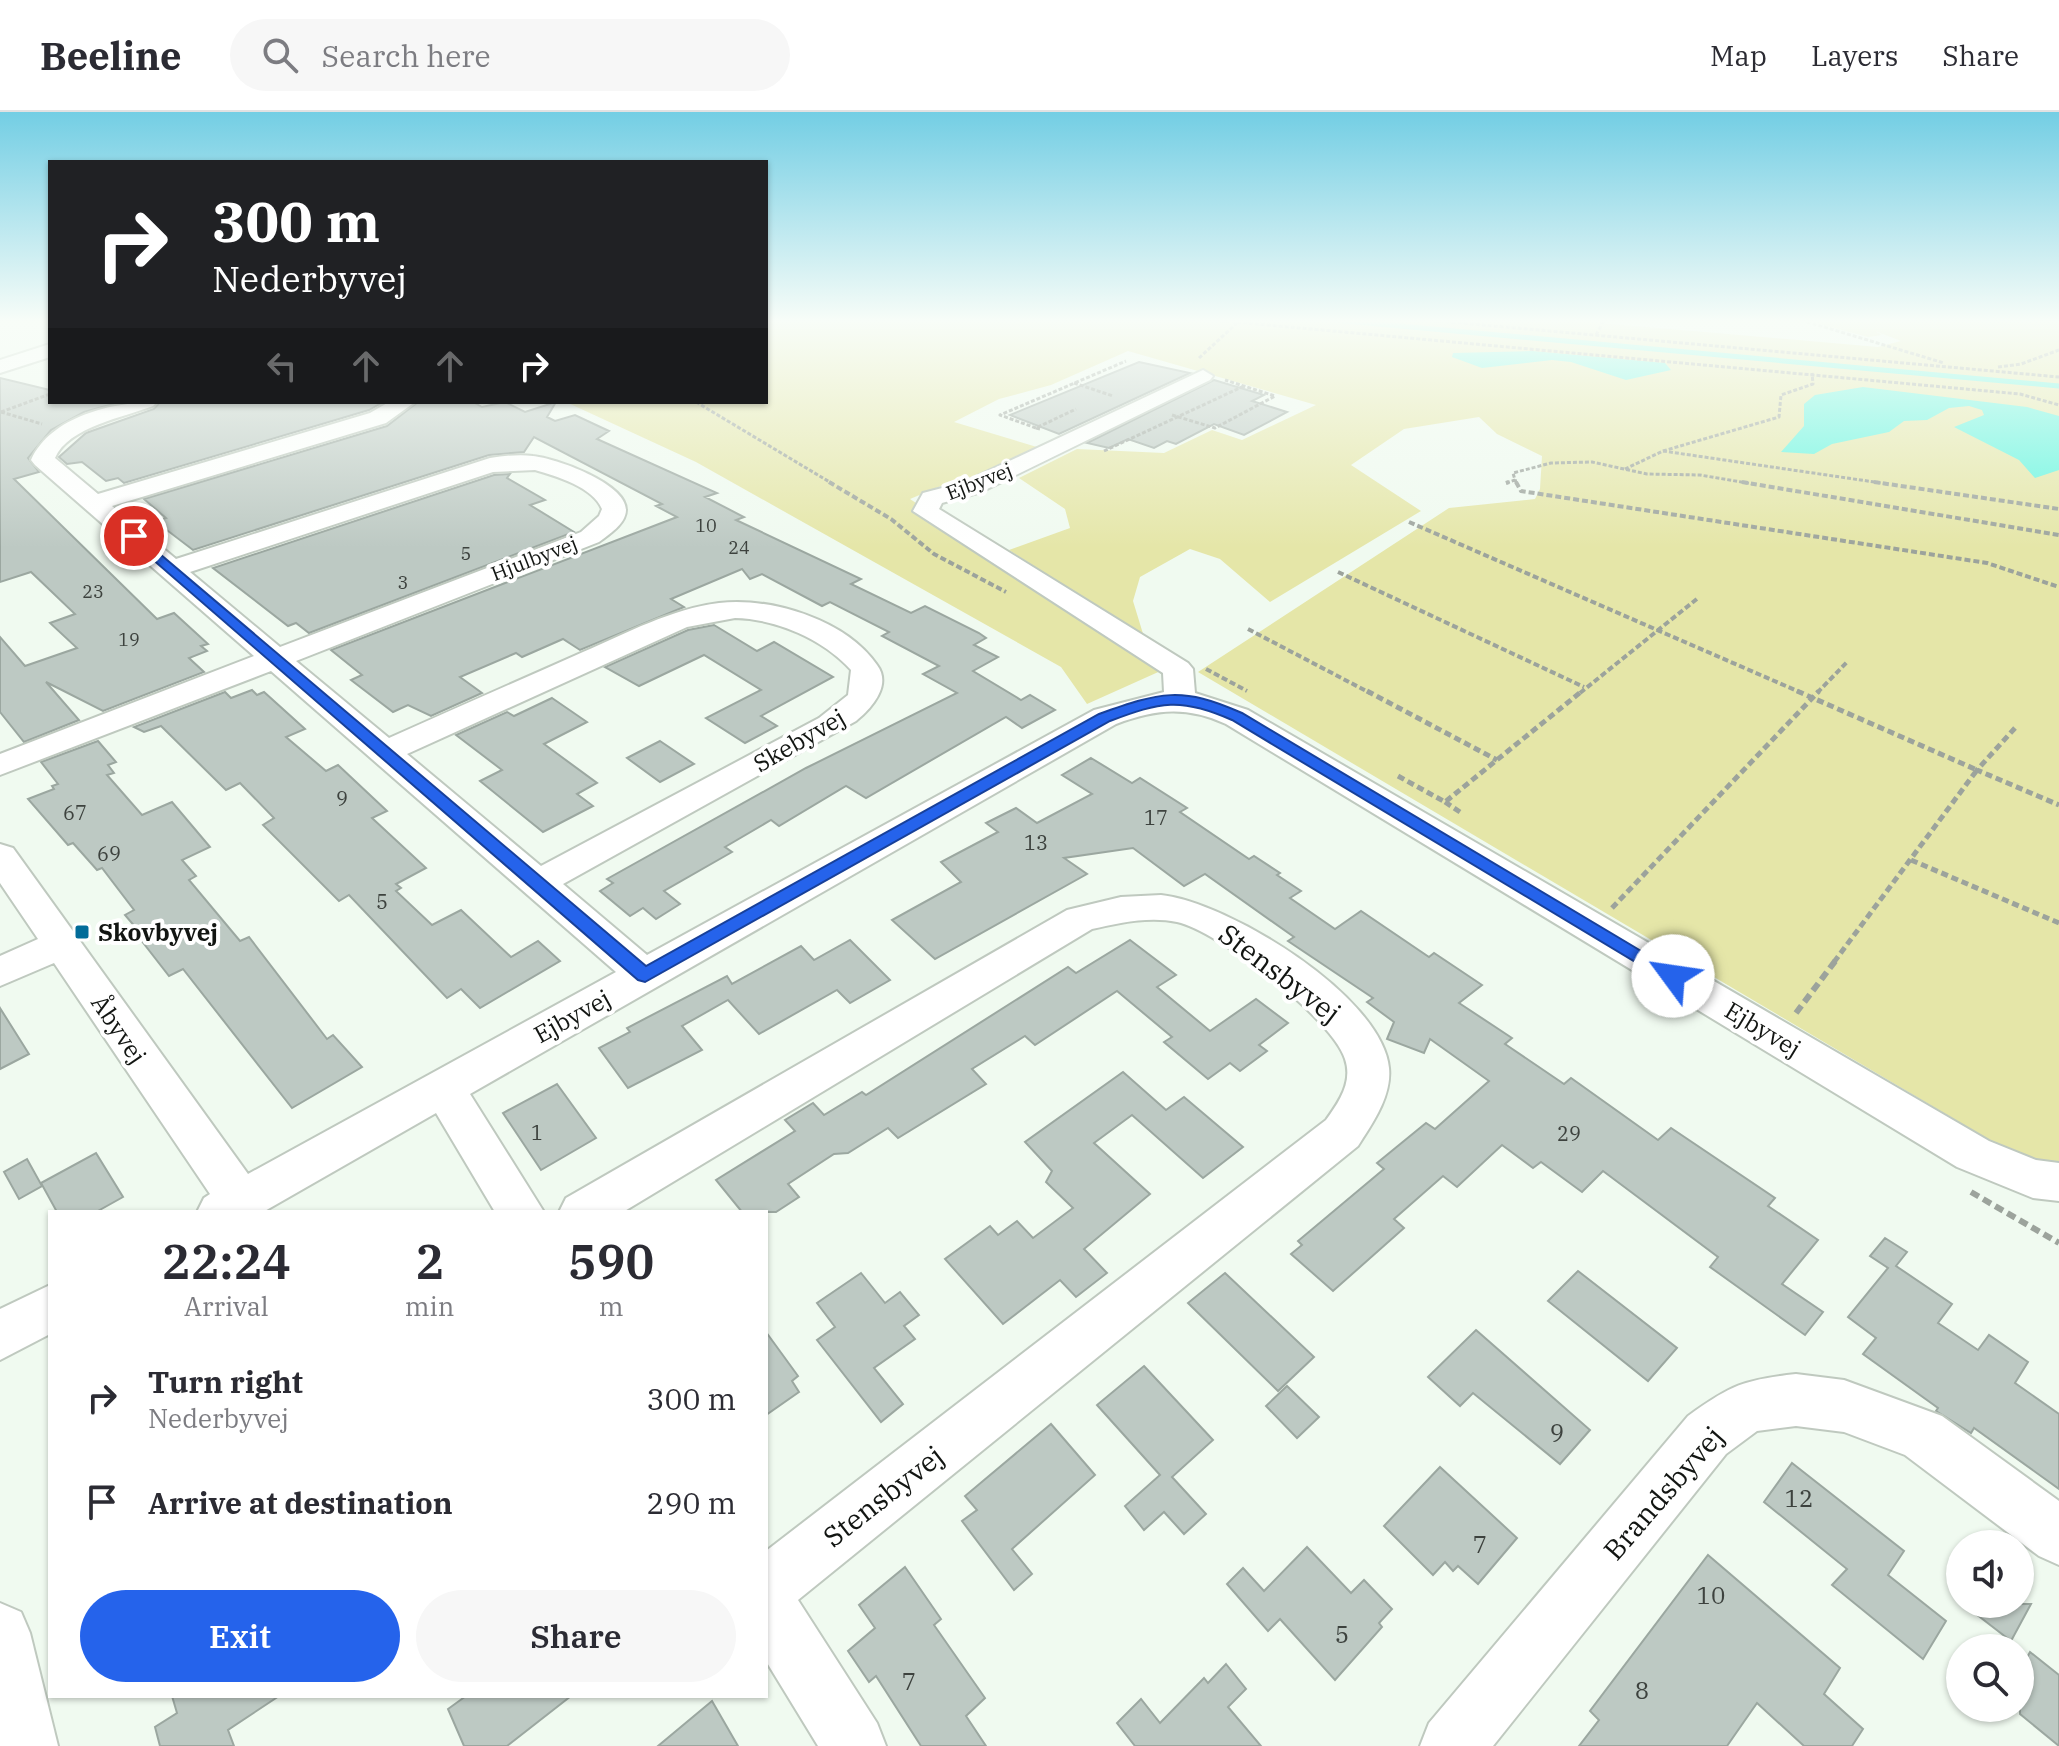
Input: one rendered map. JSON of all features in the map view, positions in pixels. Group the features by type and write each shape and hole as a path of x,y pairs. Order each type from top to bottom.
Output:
{"street":[{"name":"Ejbyvej","path":"1162,396 973,487 932,498 925,511 1178,669 1180,698"},
{"path":"141,404 69,431 52,441 44,451 43,460 645,975"},
{"path":"95,503 378,418 401,404"},
{"name":"Hjulbyvej","path":"0,765 590,537 607,524 614,513 614,503 607,494 556,468 537,463 490,465 173,569"},
{"name":"Skebyvej","path":"384,752 677,621 720,610 761,610 788,617 843,647 866,670 867,691 859,704 830,725 535,884"},
{"name":"Ejbyvej","path":"231,1206 1105,717 1146,702 1180,698 1206,703 1237,717 1973,1154 2033,1179 2059,1182"},
{"name":"Åbyvej","path":"0,856 61,944 231,1206"},
{"name":"Stensbyvej","path":"586,1210 1080,919 1118,909 1159,908 1189,912 1226,927 1334,1008 1357,1035 1368,1062 1365,1099 1342,1133 768,1586"},
{"path":"0,972 61,944"},
{"path":"443,1088 519,1210"},
{"path":"0,1336 48,1309"},
{"name":"Brandsbyvej","path":"1452,1746 1707,1435 1746,1406 1796,1400 1844,1406 1923,1435 2059,1536"},
{"path":"768,1608 854,1746"},
{"path":"0,1633 26,1746"}],"path":[{"path":"1,412 44,396"},
{"path":"1036,428 1000,415 1044,396"},
{"path":"1180,417 1224,396"},
{"path":"1142,406 1215,428 1275,396"},
{"path":"1625,469 1663,451 1779,417 1781,396"},
{"path":"2028,396 2059,405"},
{"path":"1,412 69,431"},
{"path":"1663,451 2059,509"},
{"path":"2059,535 1700,475 1647,474 1592,462 1551,463 1513,473 1521,491 1987,563 2059,587"},
{"path":"1506,483 1515,480"},
{"path":"1409,522 2059,805"},
{"path":"1338,572 1584,687"},
{"path":"1445,802 1698,598"},
{"path":"1248,629 1497,760"},
{"path":"1611,908 1848,661"},
{"path":"1195,662 1251,693"},
{"path":"1793,1018 1977,770 2015,728"},
{"path":"1389,771 1470,819"},
{"path":"1911,860 2059,923"},
{"path":"1598,900 1624,916"}],"green space":[{"path":"768,396 1009,396 954,422 1047,450 975,484 948,483 910,499 1165,669 1087,704 1061,667 696,462 570,404 768,404"},
{"path":"1286,396 2059,396 2059,1181 1198,672 1449,508 1535,499 1540,489 1542,456 1497,434 1479,417 1404,429 1351,465 1421,511 1270,602 1220,559 1190,549 1140,577 1133,601 1144,637 1009,550 1070,528 1065,509 1019,478 1077,449 1164,453 1212,430 1242,440 1316,405"}],"water":[{"path":"1813,396 1939,396 2027,407 2059,416 2059,470 2035,478 2019,460 1954,427 1984,415 1982,410 1969,406 1949,408 1927,420 1904,421 1889,432 1832,444 1814,454 1781,452 1804,426 1804,404"}],"building":[{"path":"0,396 48,396 48,404 114,404 84,412 51,430 28,458 39,472 14,479 157,619 174,613 208,644 201,646 207,651 189,658 204,672 103,711 46,682 79,720 24,742 0,712 0,637 25,666 77,648 50,623 75,614 31,572 0,582"},
{"path":"1056,396 1140,396 1059,434 1010,415"},
{"path":"1181,396 1261,396 1252,401 1287,412 1244,435 1214,424 1176,444 1167,441 1154,448 1128,439 1109,448 1087,443"},
{"path":"158,404 380,404 369,410 124,483 118,478 106,481 82,462 67,464 59,457 86,433 154,409"},
{"path":"415,404 477,404 482,407 509,404 525,412 555,404 547,417 555,421 575,415 609,431 597,439 717,493 705,497 744,517 736,520 861,579 851,584 911,613 925,606 979,633 986,638 974,645 998,657 973,671 1021,700 1030,695 1055,710 1022,728 1006,717 866,798 846,786 779,826 771,820 725,847 732,852 664,891 680,904 656,919 643,908 630,916 600,891 613,883 607,879 806,768 957,693 923,674 939,666 882,636 889,632 830,602 822,606 762,574 750,579 742,569 671,599 684,607 580,650 563,639 522,657 516,653 460,677 482,693 431,716 408,705 393,712 351,680 362,675 331,650 677,517 656,506 662,504 534,437 524,452 489,455 193,550 155,521 166,518 144,499 387,426"},
{"path":"510,474 507,478 545,500 530,505 574,532 309,633 296,623 288,626 213,568 494,475"},
{"path":"714,625 757,651 774,642 833,677 761,716 777,726 745,743 706,718 761,690 704,655 639,686 605,667 688,630"},
{"path":"252,690 257,695 264,692 305,729 286,737 326,771 338,765 387,811 372,818 426,868 396,884 401,888 396,891 432,925 461,910 511,957 538,941 560,961 480,1008 461,989 447,998 349,895 339,901 263,825 274,818 240,783 226,790 161,726 144,732 134,727 225,692 231,698"},
{"path":"552,698 587,722 544,744 597,783 577,794 593,806 543,832 480,781 502,770 456,735 507,712 514,716"},
{"path":"98,741 116,762 108,765 114,773 107,775 142,815 172,802 210,847 182,860 196,876 189,880 240,941 249,937 327,1039 333,1035 362,1067 292,1108 183,969 169,976 134,931 137,929 125,915 134,910 102,868 97,870 73,843 68,845 28,799 54,789 52,786 58,784 41,762"},
{"path":"660,741 694,764 660,782 627,758"},
{"path":"1091,758 1132,783 1140,778 1187,808 1180,812 1249,859 1254,856 1280,873 1277,875 1301,891 1290,898 1335,929 1361,911 1429,957 1434,953 1482,985 1459,1003 1512,1038 1505,1044 1564,1084 1571,1078 1658,1140 1671,1128 1775,1198 1768,1206 1818,1240 1782,1284 1823,1312 1805,1335 1710,1267 1718,1257 1603,1171 1582,1192 1541,1162 1533,1168 1502,1145 1457,1187 1443,1176 1394,1219 1404,1228 1333,1291 1291,1254 1302,1245 1298,1241 1384,1169 1377,1163 1426,1123 1435,1129 1489,1081 1430,1039 1424,1053 1387,1039 1394,1022 1367,1002 1373,998 1288,941 1294,937 1205,874 1184,886 1133,848 1064,858 1087,874 935,959 892,920 961,882 941,862 998,832 986,823 1016,808 1037,823 1092,794 1062,775"},
{"path":"850,940 890,980 850,1003 837,990 759,1034 728,1000 682,1026 702,1050 628,1088 599,1048 630,1032 627,1028 727,976 732,984 801,946 814,960"},
{"path":"1130,940 1176,975 1157,987 1210,1031 1256,999 1288,1023 1259,1045 1267,1051 1240,1071 1230,1063 1208,1079 1164,1042 1172,1037 1117,991 1035,1045 1025,1036 972,1069 986,1084 898,1138 888,1128 848,1153 834,1154 788,1184 799,1197 776,1212 740,1210 716,1180 795,1131 785,1120 813,1103 824,1115 862,1092 866,1095 1068,967 1076,973"},
{"path":"0,1008 29,1054 0,1069"},
{"path":"1123,1072 1166,1110 1184,1097 1243,1147 1203,1178 1132,1115 1094,1143 1150,1194 1084,1249 1107,1273 1076,1297 1060,1280 1003,1324 945,1259 990,1226 998,1235 1017,1221 1033,1238 1073,1208 1046,1182 1052,1171 1025,1142"},
{"path":"557,1084 596,1138 541,1170 503,1113"},
{"path":"96,1153 123,1197 100,1210 56,1210 41,1183"},
{"path":"27,1159 42,1186 19,1199 4,1172"},
{"path":"1885,1238 1907,1252 1896,1266 1952,1304 1938,1323 1978,1350 1989,1335 2028,1362 2015,1383 2059,1414 2059,1489 1974,1428 1971,1433 1936,1411 1938,1408 1863,1354 1876,1338 1848,1317 1888,1268 1870,1256"},
{"path":"1578,1271 1677,1348 1648,1381 1548,1301"},
{"path":"861,1273 885,1303 900,1292 919,1315 904,1326 915,1339 874,1368 903,1404 881,1422 817,1340 835,1327 817,1303"},
{"path":"1225,1273 1314,1357 1278,1391 1188,1303"},
{"path":"1476,1330 1590,1430 1560,1464 1473,1393 1460,1406 1428,1377"},
{"path":"768,1335 798,1376 792,1381 799,1392 768,1414"},
{"path":"1144,1366 1213,1440 1172,1477 1206,1514 1184,1534 1164,1512 1144,1530 1125,1506 1160,1475 1097,1405"},
{"path":"1287,1386 1319,1417 1297,1438 1266,1406"},
{"path":"1051,1424 1095,1475 1012,1549 1032,1574 1014,1590 962,1521 977,1510 965,1496"},
{"path":"1792,1463 1904,1551 1888,1575 1946,1621 1923,1659 1832,1585 1847,1569 1764,1502"},
{"path":"1440,1467 1517,1538 1478,1584 1458,1566 1453,1571 1445,1562 1433,1575 1384,1526"},
{"path":"1307,1547 1351,1593 1364,1580 1392,1609 1379,1623 1382,1627 1335,1680 1280,1619 1268,1631 1227,1584 1243,1568 1264,1591"},
{"path":"1708,1555 1840,1668 1824,1694 1863,1729 1852,1746 1804,1746 1757,1703 1727,1746 1579,1746 1599,1720 1590,1711"},
{"path":"905,1567 941,1619 934,1625 985,1698 966,1716 986,1746 921,1746 876,1676 869,1682 848,1651 875,1628 859,1605"},
{"path":"1981,1618 2023,1618 2015,1634 2002,1634"},
{"path":"2034,1655 2059,1675 2059,1746 2030,1722 2034,1722"},
{"path":"1226,1664 1246,1689 1228,1707 1261,1746 1135,1746 1117,1723 1141,1699 1160,1723 1204,1678 1208,1683"},
{"path":"173,1698 276,1698 228,1730 234,1746 160,1746 155,1727 177,1713"},
{"path":"463,1698 568,1698 507,1746 464,1746 448,1709"},
{"path":"712,1701 738,1746 658,1746"}],"place":[{"name":"Skovbyvej","path":"82,932"}],"route":[{"path":"134,536 535,884 645,975 1105,717 1146,702 1180,698 1206,703 1237,717 1673,976"}]}
